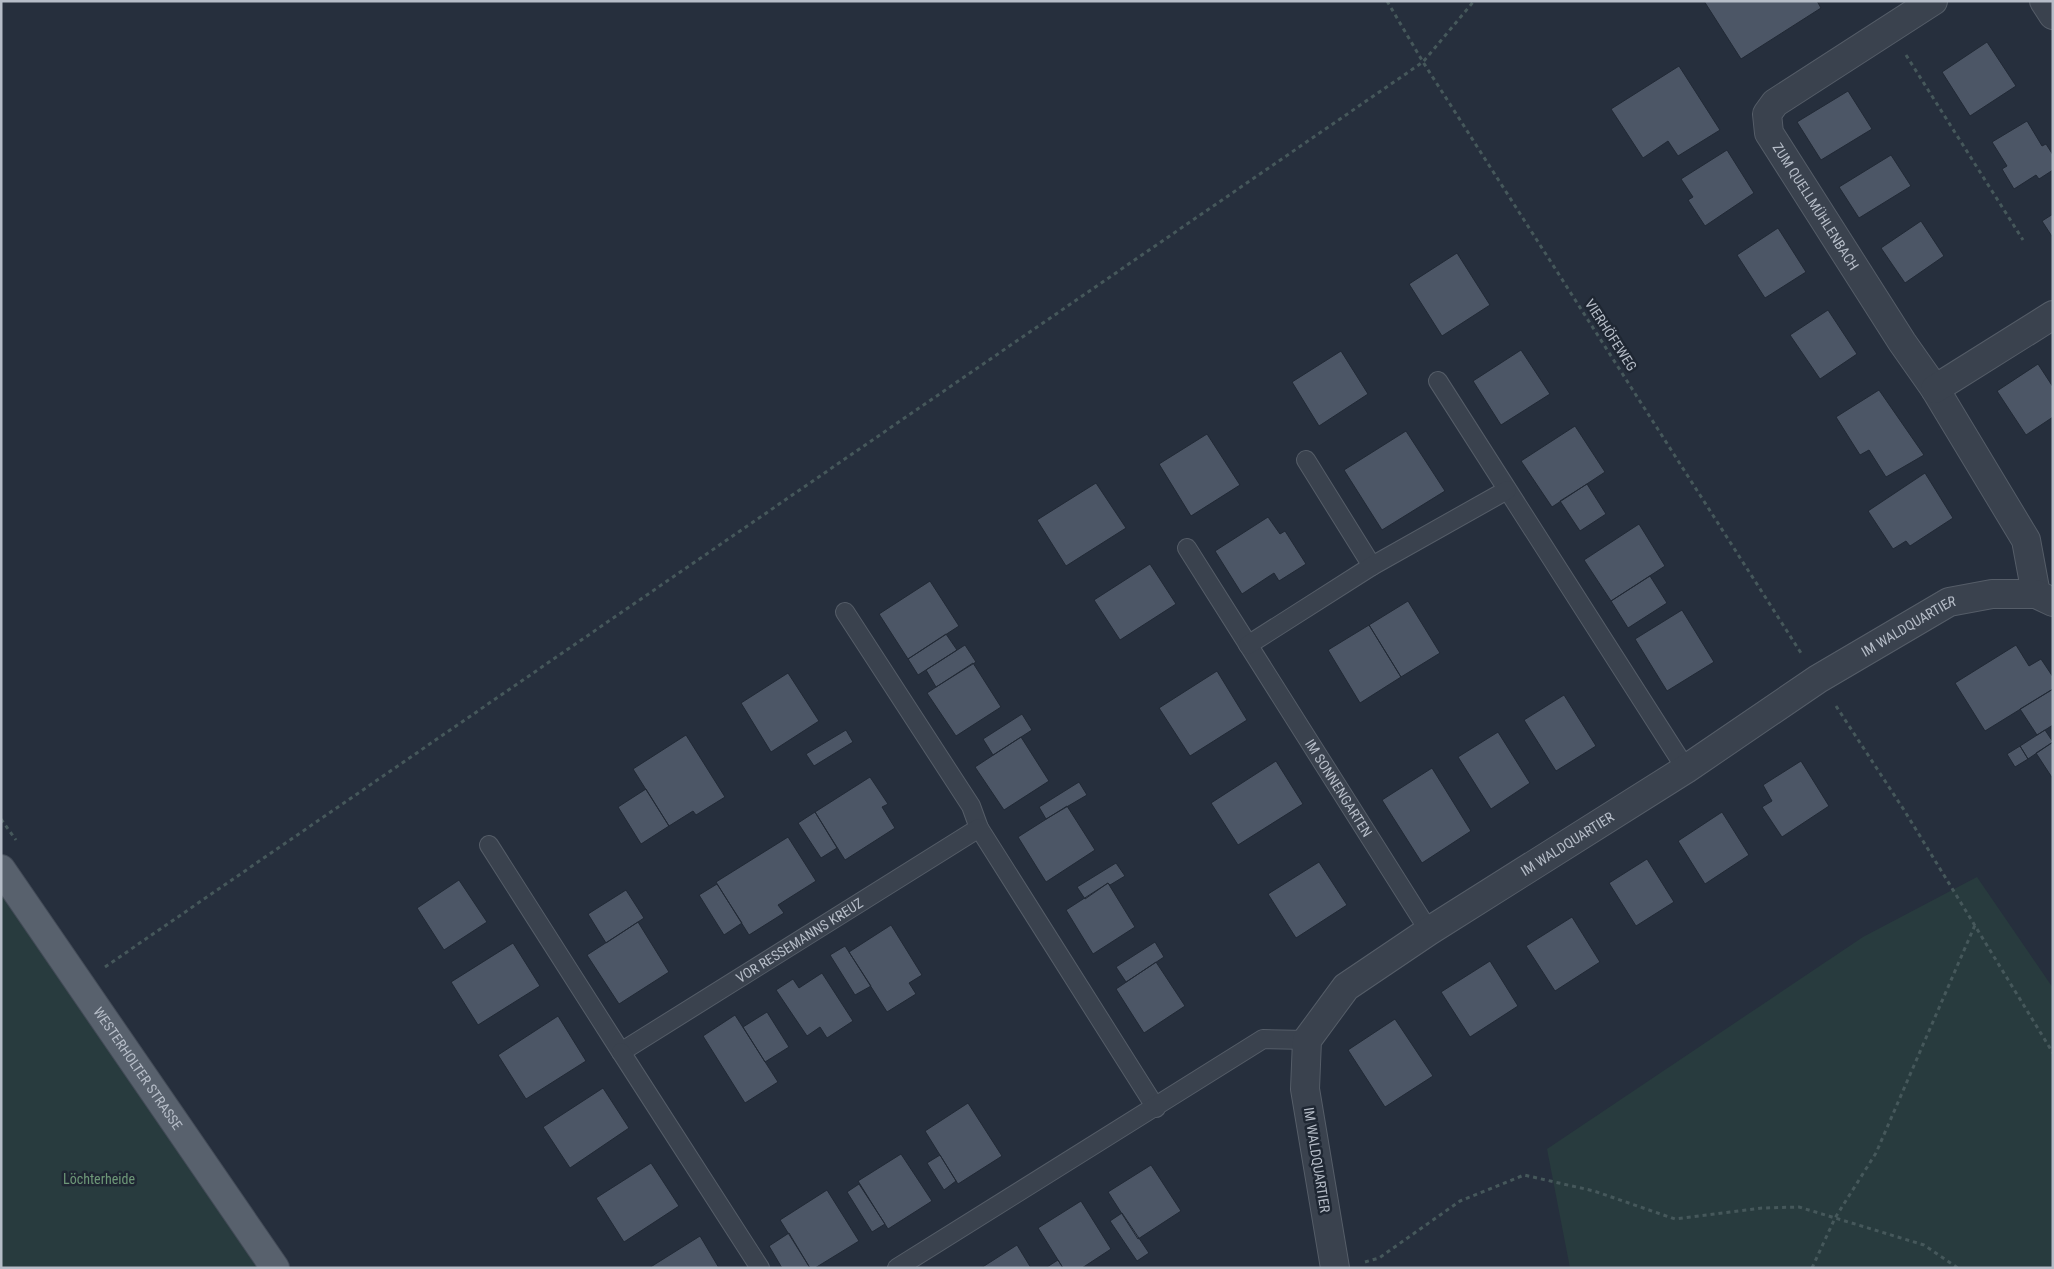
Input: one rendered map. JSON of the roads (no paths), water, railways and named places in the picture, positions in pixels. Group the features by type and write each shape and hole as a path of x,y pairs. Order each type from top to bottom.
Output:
{"main road":[{"name":"WESTERHOLTER STRASSE","path":"1,869 275,1268"}],"street":[{"name":"ZUM QUELLMÜHLENBACH","path":"1933,1 1775,103 1766,114 1769,133 1902,342 1935,390 2026,540 2045,598"},
{"path":"2044,1 2053,15"},
{"path":"1935,390 2053,315"},
{"name":"IM WALDQUARTIER","path":"1348,1265 1305,1089 1307,1040 1346,988 1429,931 1686,769 1818,679 1949,602 1992,594 2045,598"}],"lane":[{"path":"1438,381 1686,769"},
{"path":"1306,460 1372,566"},
{"path":"1248,645 1372,566 1507,490"},
{"name":"IM SONNENGARTEN","path":"1187,548 1429,931"},
{"path":"845,612 971,806 979,828 1156,1108"},
{"name":"VOR RESSEMANNS KREUZ","path":"621,1052 979,828"},
{"path":"489,845 760,1268"},
{"path":"897,1268 1263,1040 1307,1040"}],"park label":[{"name":"Löchterheide","path":"99,1179"}]}
